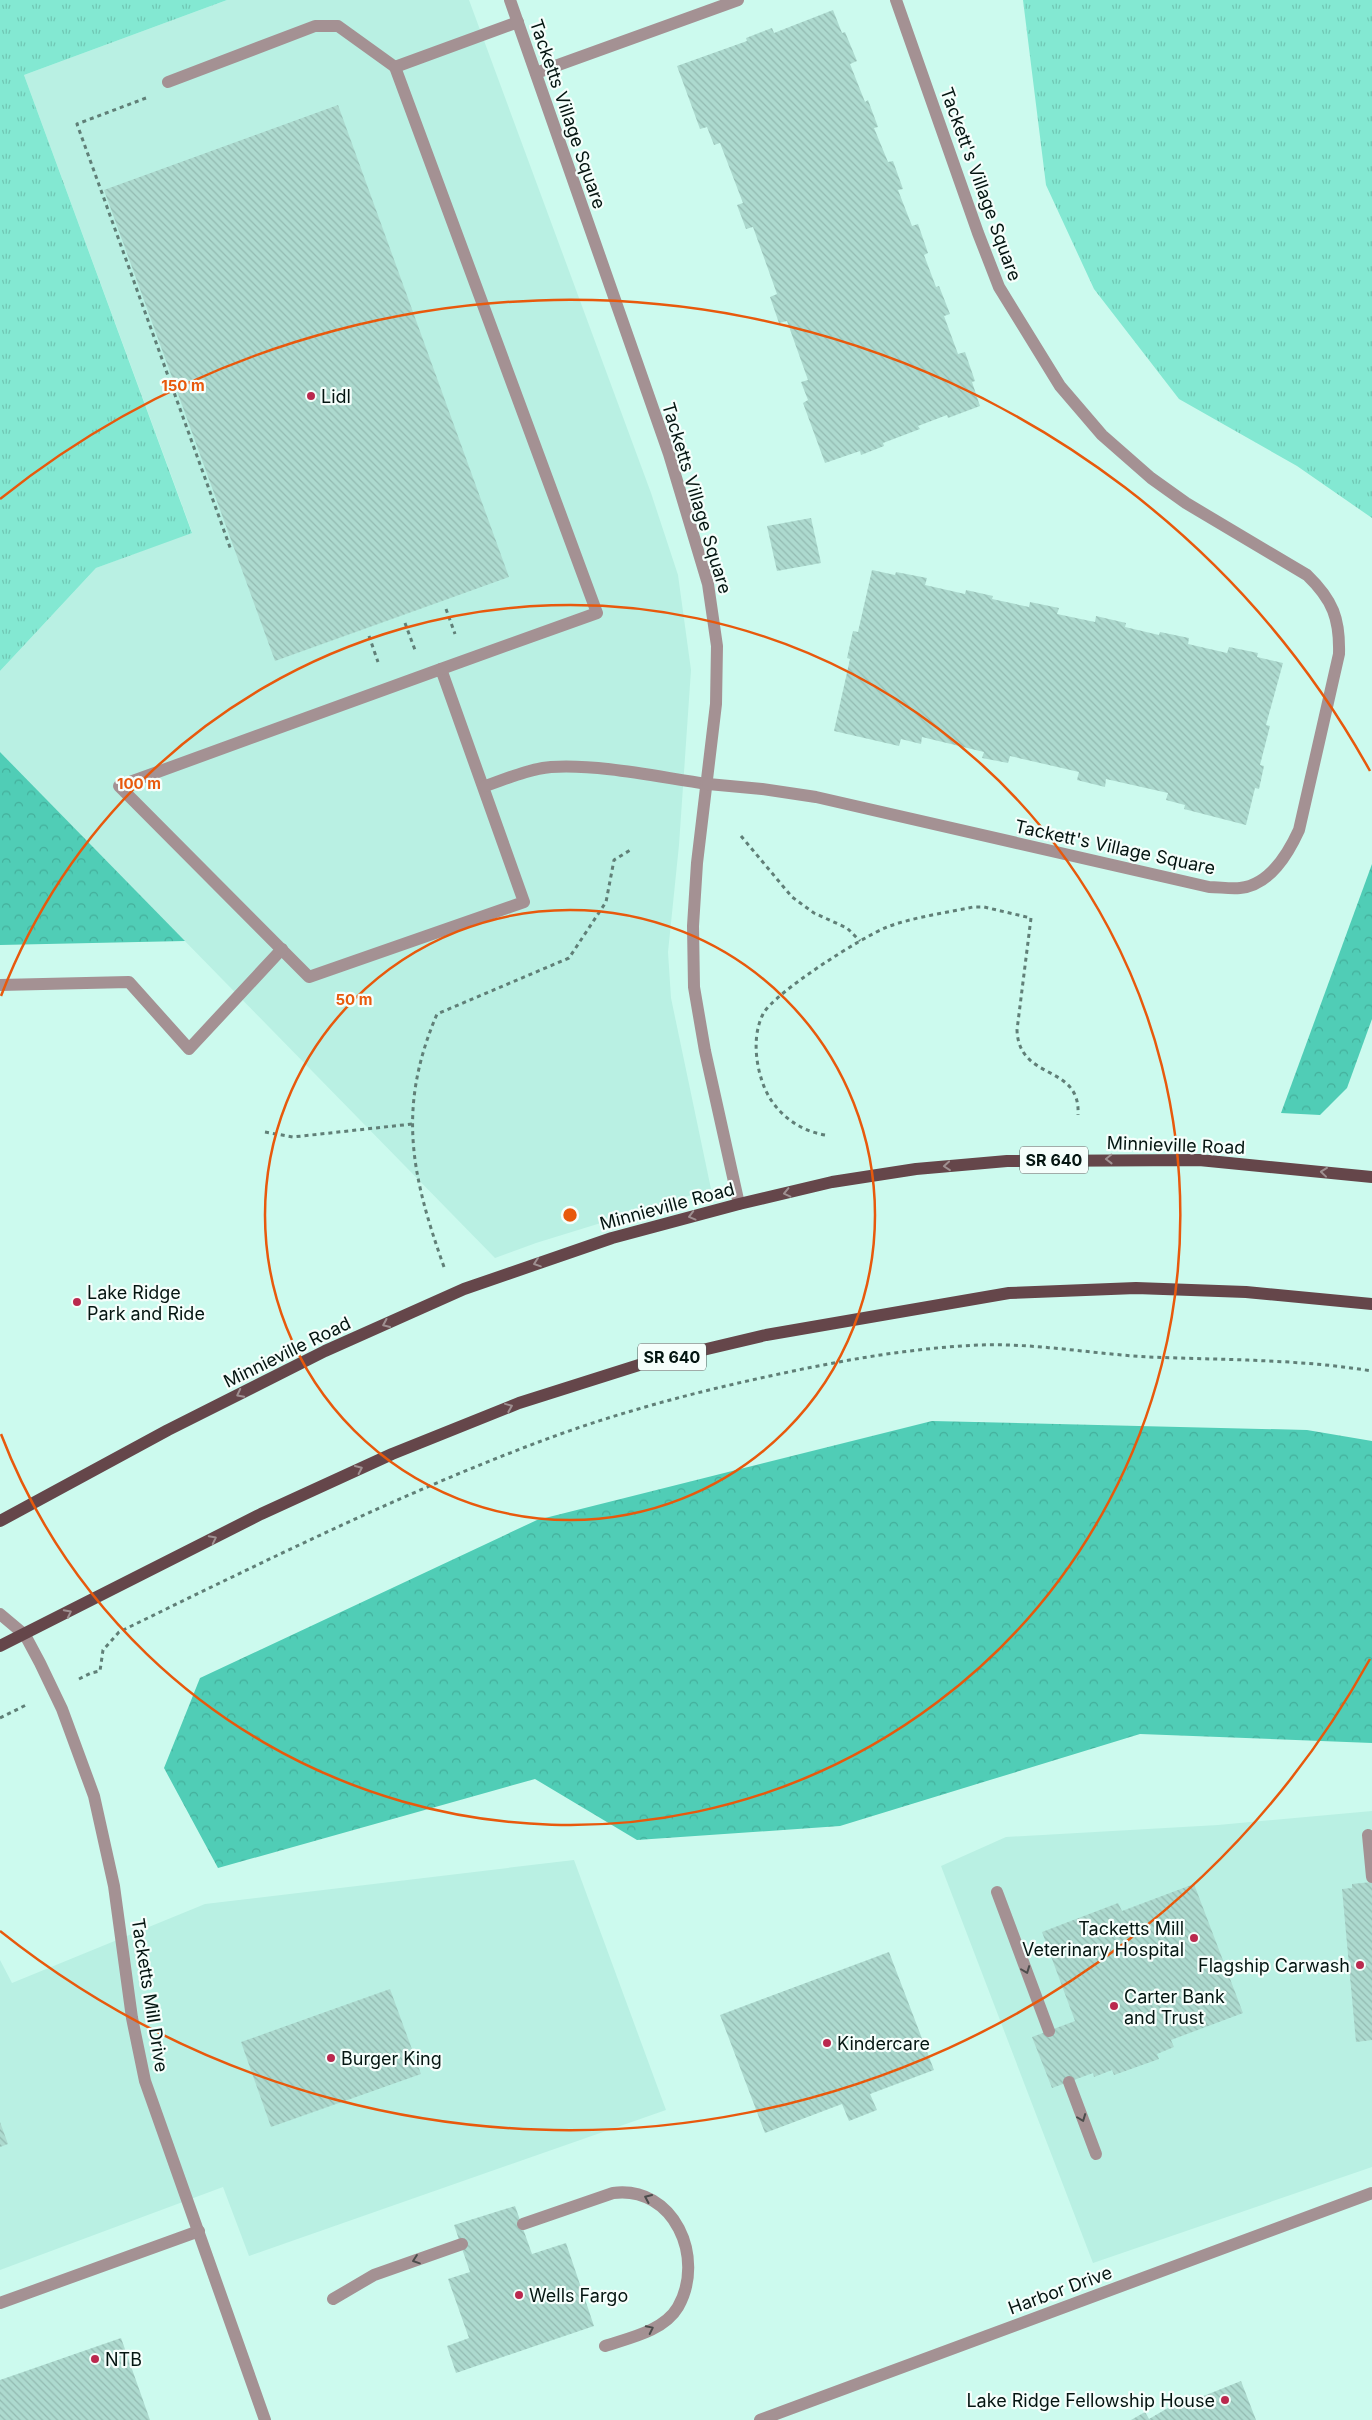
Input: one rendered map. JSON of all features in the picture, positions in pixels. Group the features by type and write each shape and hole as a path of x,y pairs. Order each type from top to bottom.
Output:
{"main road":[{"name":"Minnieville Road","path":"0,1521 168,1430 316,1355 464,1289 612,1238 739,1204 832,1182 888,1173 1007,1161 1199,1160 1372,1177"},
{"name":"SR 640","path":"0,1646 261,1514 392,1454 519,1403 639,1364 766,1335 1009,1293 1136,1288 1246,1292 1372,1304"}],"street":[{"name":"Tacketts Village Square","path":"510,0 669,454 708,584 716,646 716,704 708,784 697,863 693,926 694,987 739,1204"},
{"path":"536,73 738,0"},
{"name":"Tackett's Village Square","path":"485,786 524,772 550,767 605,770 708,784 762,789 816,797 1209,887 1242,888 1268,876 1287,855 1299,830 1339,654 1339,634 1334,611 1324,591 1307,575 1186,503 1140,470 1102,435 1060,386 999,287 978,233 896,0"},
{"path":"395,67 518,22"},
{"path":"168,82 315,26 325,25 338,26 395,67 597,613 441,669 119,786 309,977 524,902 485,786 441,669"},
{"path":"0,985 130,982 189,1049 282,949"},
{"name":"Tacketts Mill Drive","path":"0,1614 25,1635 62,1709 94,1796 114,1886 139,2055 145,2081 265,2420"},
{"path":"1368,1835 1372,1877"},
{"path":"997,1892 1049,2031"},
{"path":"1069,2082 1096,2154"},
{"path":"523,2224 613,2193 624,2192 649,2198 660,2205 673,2219 684,2238 688,2252 686,2284 678,2307 657,2326 605,2346"},
{"name":"Harbor Drive","path":"760,2420 1372,2193"},
{"path":"0,2303 199,2232"},
{"path":"333,2299 374,2274 462,2244"}],"path":[{"path":"168,82 159,93 77,124 230,550"},
{"path":"446,609 457,639"},
{"path":"740,836 792,896 814,913 847,928 860,941"},
{"path":"444,1267 420,1191 413,1156 412,1124 413,1099 420,1062 437,1014 569,958 606,902 614,860 632,849"},
{"path":"825,1136 811,1132 788,1119 768,1096 757,1062 757,1036 761,1018 773,1002 860,941 898,924 973,907 984,907 1032,918 1017,1030 1018,1043 1022,1052 1033,1063 1069,1086 1078,1100 1078,1116"},
{"path":"265,1132 293,1137 412,1124"},
{"path":"91,1673 100,1671 103,1650 119,1632 401,1499 544,1440 600,1420 731,1384 861,1358 912,1351 985,1345 1146,1357 1274,1361 1372,1371"}],"shaded area":[{"path":"227,0 469,0 651,493 678,575 691,670 679,845 668,952 671,998 711,1189 536,1243 495,1258 0,752 0,671 96,568 192,532 24,75"},
{"path":"1372,1811 1372,2167 1093,2263 941,1866 1006,1837 1218,1825"},
{"path":"574,1860 666,2110 249,2256 223,2187 0,2270 0,1960 12,1983 205,1904"}],"green space":[{"path":"0,0 227,0 24,75 192,533 96,568 0,671"},
{"path":"1023,0 1372,0 1372,518 1297,466 1179,399 1094,289 1046,185"},
{"path":"0,752 185,941 0,945"},
{"path":"1372,864 1372,1019 1347,1088 1320,1115 1281,1113"},
{"path":"932,1421 1307,1430 1372,1441 1372,1743 1140,1734 840,1826 637,1840 535,1779 218,1868 164,1768 200,1678 537,1520"}],"building":[{"path":"833,10 842,33 845,32 857,61 850,64 865,102 868,100 878,127 874,128 888,162 893,161 903,189 898,190 912,226 918,224 928,253 924,255 936,287 939,286 950,314 944,316 958,354 965,352 975,381 972,382 980,406 948,418 947,415 918,426 920,429 883,443 884,446 861,455 860,451 825,463 803,403 808,400 801,382 808,380 787,321 779,323 770,297 777,294 753,227 746,229 737,205 743,203 720,143 714,145 707,127 700,129 677,66 747,41 746,38 772,28 774,33"},
{"name":"Lidl","path":"338,105 509,577 275,661 104,190"},
{"path":"811,518 821,563 777,571 767,526"},
{"path":"872,570 895,575 896,572 927,578 925,585 965,594 966,590 993,596 992,599 1029,607 1030,602 1059,608 1057,614 1095,622 1096,616 1126,623 1125,627 1159,635 1160,632 1189,638 1188,644 1227,653 1229,647 1258,653 1257,657 1283,663 1266,725 1270,726 1260,765 1264,766 1259,789 1255,788 1246,825 1184,809 1185,805 1166,800 1168,793 1106,779 1105,787 1077,780 1079,772 1010,756 1008,763 982,758 984,752 922,737 921,744 901,739 899,746 834,731 850,659 847,658 853,631 858,632"},
{"name":"Flagship Carwash","path":"1372,1882 1372,2040 1356,2042 1342,1889 1352,1888 1352,1884"},
{"name":"Carter Bank and Trust","path":"1194,1884 1243,2013 1171,2040 1174,2047 1157,2054 1159,2059 1114,2075 1112,2070 1094,2077 1093,2073 1052,2088 1032,2037 1075,2021 1042,1932 1118,1903 1122,1911"},
{"name":"Kindercare","path":"889,1952 934,2070 870,2094 877,2110 849,2121 842,2104 765,2133 720,2015"},
{"name":"Burger King","path":"390,1989 421,2074 271,2127 241,2042"},
{"path":"0,2122 8,2144 0,2147"},
{"name":"Wells Fargo","path":"515,2206 532,2254 566,2243 594,2326 456,2373 447,2346 469,2338 448,2279 470,2272 454,2225"},
{"name":"NTB","path":"121,2338 150,2420 0,2420 0,2380"},
{"name":"Lake Ridge Fellowship House","path":"1241,2381 1256,2420 1131,2420 1145,2412 1149,2419 1185,2398 1190,2407 1203,2403 1201,2397"}],"place":[{"name":"Lidl","path":"311,396"},
{"name":"Lake Ridge Park and Ride","path":"77,1302"},
{"name":"Tacketts Mill Veterinary Hospital","path":"1194,1938"},
{"name":"Flagship Carwash","path":"1360,1965"},
{"name":"Carter Bank and Trust","path":"1114,2006"},
{"name":"Kindercare","path":"827,2043"},
{"name":"Burger King","path":"331,2058"},
{"name":"Wells Fargo","path":"519,2295"},
{"name":"NTB","path":"95,2359"},
{"name":"Lake Ridge Fellowship House","path":"1225,2400"}]}
